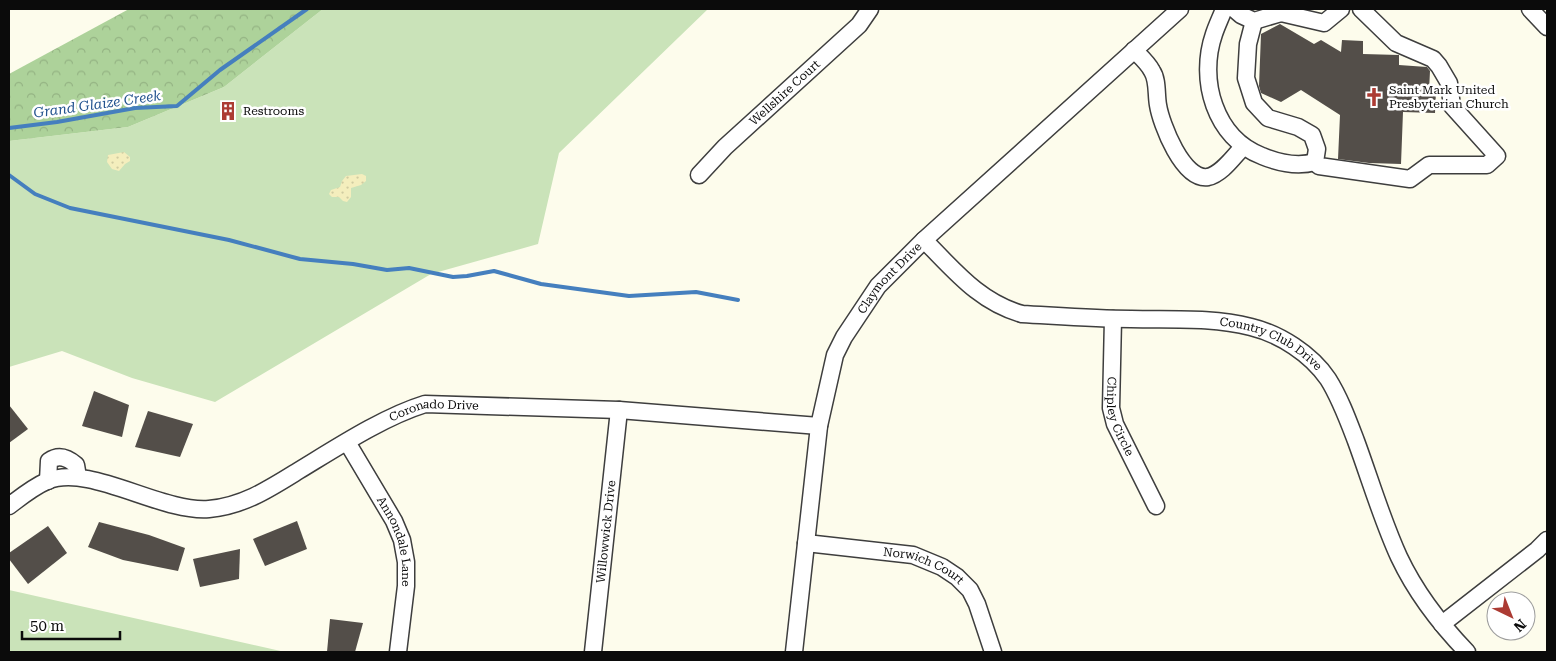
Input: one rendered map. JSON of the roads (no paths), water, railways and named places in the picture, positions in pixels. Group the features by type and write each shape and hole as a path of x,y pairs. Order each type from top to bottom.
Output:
{"street":[{"name":"Wellshire Court","path":"699,175 726,147 858,25 870,9"},
{"name":"Claymont Drive","path":"794,652 819,426 835,355 844,337 878,286 924,240 1180,9"},
{"path":"1224,9 1213,35 1208,67 1210,90 1220,120 1234,139 1249,151 1277,162 1304,165 1315,162"},
{"path":"1234,9 1254,22 1283,11 1324,23 1341,9"},
{"path":"1315,162 1319,166 1332,169 1410,179 1429,165 1487,165 1497,156 1452,106 1449,83 1433,59 1396,43 1361,9"},
{"path":"1530,9 1547,27"},
{"path":"1254,22 1248,44 1246,78 1254,103 1268,118 1298,127 1312,135 1317,149 1315,162"},
{"path":"1134,50 1153,71 1161,118 1171,142 1186,166 1198,175 1207,177 1219,172 1243,147"},
{"name":"Country Club Drive","path":"924,240 976,292 990,302 1022,314 1113,319 1210,320 1253,327 1271,333 1288,342 1316,366 1327,379 1347,417 1399,557 1413,584 1442,624 1467,652"},
{"name":"Chipley Circle","path":"1113,319 1111,408 1115,424 1156,506"},
{"name":"Coronado Drive","path":"9,506 48,481 78,477 171,504 206,509 225,507 256,496 347,442 410,409 425,404 619,410 819,426"},
{"name":"Willowwick Drive","path":"593,652 619,410"},
{"name":"Annondale Lane","path":"347,442 394,521 402,540 406,562 406,586 398,652"},
{"path":"1442,624 1537,550 1547,540"},
{"name":"Norwich Court","path":"806,543 913,555 942,567 957,577 970,590 977,604 993,652"}],"waterway":[{"name":"Grand Glaize Creek","path":"9,128 57,122 135,108 177,106 220,70 307,9"},
{"path":"9,175 35,194 70,208 229,240 300,259 353,264 387,270 409,268 453,277 494,271 541,284 629,296 696,292 738,300"}],"place":[{"name":"Saint Mark United Presbyterian Church","path":"1374,97"},
{"name":"Restrooms","path":"228,111"}]}
